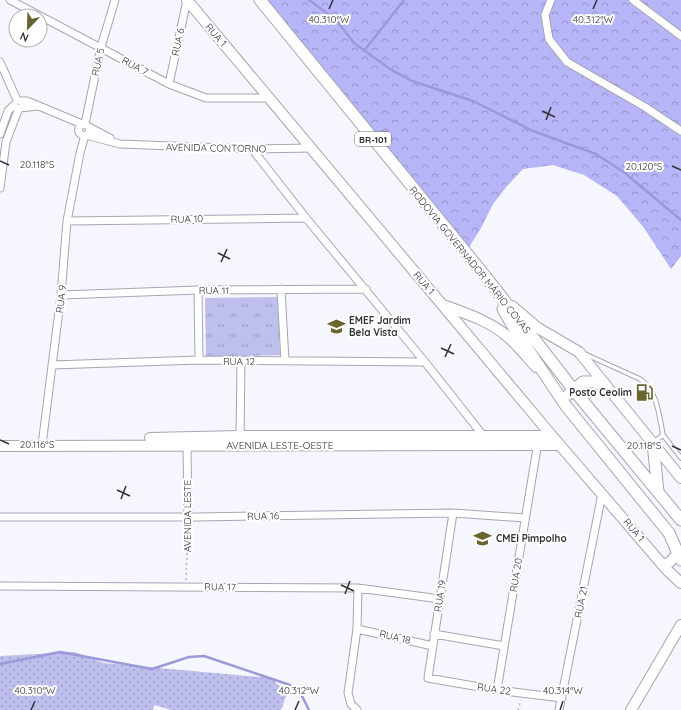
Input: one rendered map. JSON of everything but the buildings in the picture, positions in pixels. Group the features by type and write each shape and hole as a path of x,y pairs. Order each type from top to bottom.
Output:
{"main road":[{"name":"RODOVIA GOVERNADOR MÁRIO COVAS","path":"260,0 486,277 573,389 681,520"},
{"path":"486,277 515,330 566,406 669,533 680,556"},
{"path":"566,406 567,396 573,389 583,382 594,382 605,386"},
{"path":"653,443 658,492"}],"street":[{"name":"RUA 7","path":"10,0 169,84 206,98 269,98"},
{"name":"RUA 5","path":"84,130 101,47 116,0"},
{"name":"RUA 6","path":"169,84 187,0"},
{"name":"RUA 1","path":"187,0 552,436 663,565 681,583"},
{"path":"552,0 545,15 550,39 567,62 645,107 681,131"},
{"path":"633,0 681,36"},
{"path":"0,62 18,104 3,142 0,188"},
{"path":"0,134 8,111 18,104"},
{"name":"AVENIDA CONTORNO","path":"18,104 39,106 69,119 84,130 120,144 252,149 311,148"},
{"name":"RUA 9","path":"42,442 62,295 67,221 84,130"},
{"path":"252,149 306,218 425,362 486,441"},
{"name":"RUA 10","path":"67,221 306,218"},
{"path":"282,289 285,361"},
{"name":"RUA 11","path":"62,295 198,290 366,289"},
{"path":"198,290 199,360"},
{"path":"499,294 538,328 579,352 681,478"},
{"path":"443,305 474,316 508,337 552,384"},
{"name":"RUA 12","path":"52,365 199,360 425,362"},
{"path":"240,440 241,361"},
{"name":"AVENIDA LESTE-OESTE","path":"538,441 552,436"},
{"name":"AVENIDA LESTE-OESTE","path":"0,438 42,442 187,445 240,440"},
{"name":"AVENIDA LESTE-OESTE","path":"0,446 42,442 240,440 538,441 560,445"},
{"name":"RUA 20","path":"497,690 538,441"},
{"name":"AVENIDA LESTE","path":"187,445 188,517"},
{"name":"RUA 21","path":"559,710 602,494"},
{"name":"RUA 16","path":"0,517 188,517 453,513 525,518"},
{"name":"RUA 19","path":"428,678 453,513"},
{"path":"663,565 680,556"},
{"name":"RUA 17","path":"0,586 358,588 440,599"},
{"path":"358,588 357,629 348,693 351,704 358,710"},
{"path":"631,710 681,625"},
{"name":"RUA 18","path":"357,629 433,646"},
{"path":"434,634 504,646"},
{"name":"RUA 22","path":"428,678 497,690 562,698"}],"lane":[{"path":"579,352 640,379 648,385 653,391 664,435 681,458"},
{"path":"653,443 664,435"}],"path":[{"name":"AVENIDA LESTE","path":"186,586 188,517"},
{"path":"518,710 523,693"}],"green space":[{"path":"261,0 681,0 681,256 671,269 644,228 617,196 584,175 553,165 523,169 493,204 481,228 466,252"},
{"path":"278,297 280,355 206,357 205,298"},
{"path":"74,652 104,663 271,678 287,694 281,710 171,710 154,705 153,710 0,710 0,656"}],"waterway":[{"path":"309,0 336,20 354,43 390,69 412,81 473,101 533,131 596,154 625,173 681,220"},
{"path":"364,51 404,0"},
{"path":"0,664 60,652 152,669 189,657 204,656 290,685 299,690 309,710"}],"place":[{"name":"EMEF Jardim Bela Vista","path":"336,326"},
{"name":"Posto Ceolim","path":"645,392"},
{"name":"CMEI Pimpolho","path":"483,538"}]}
